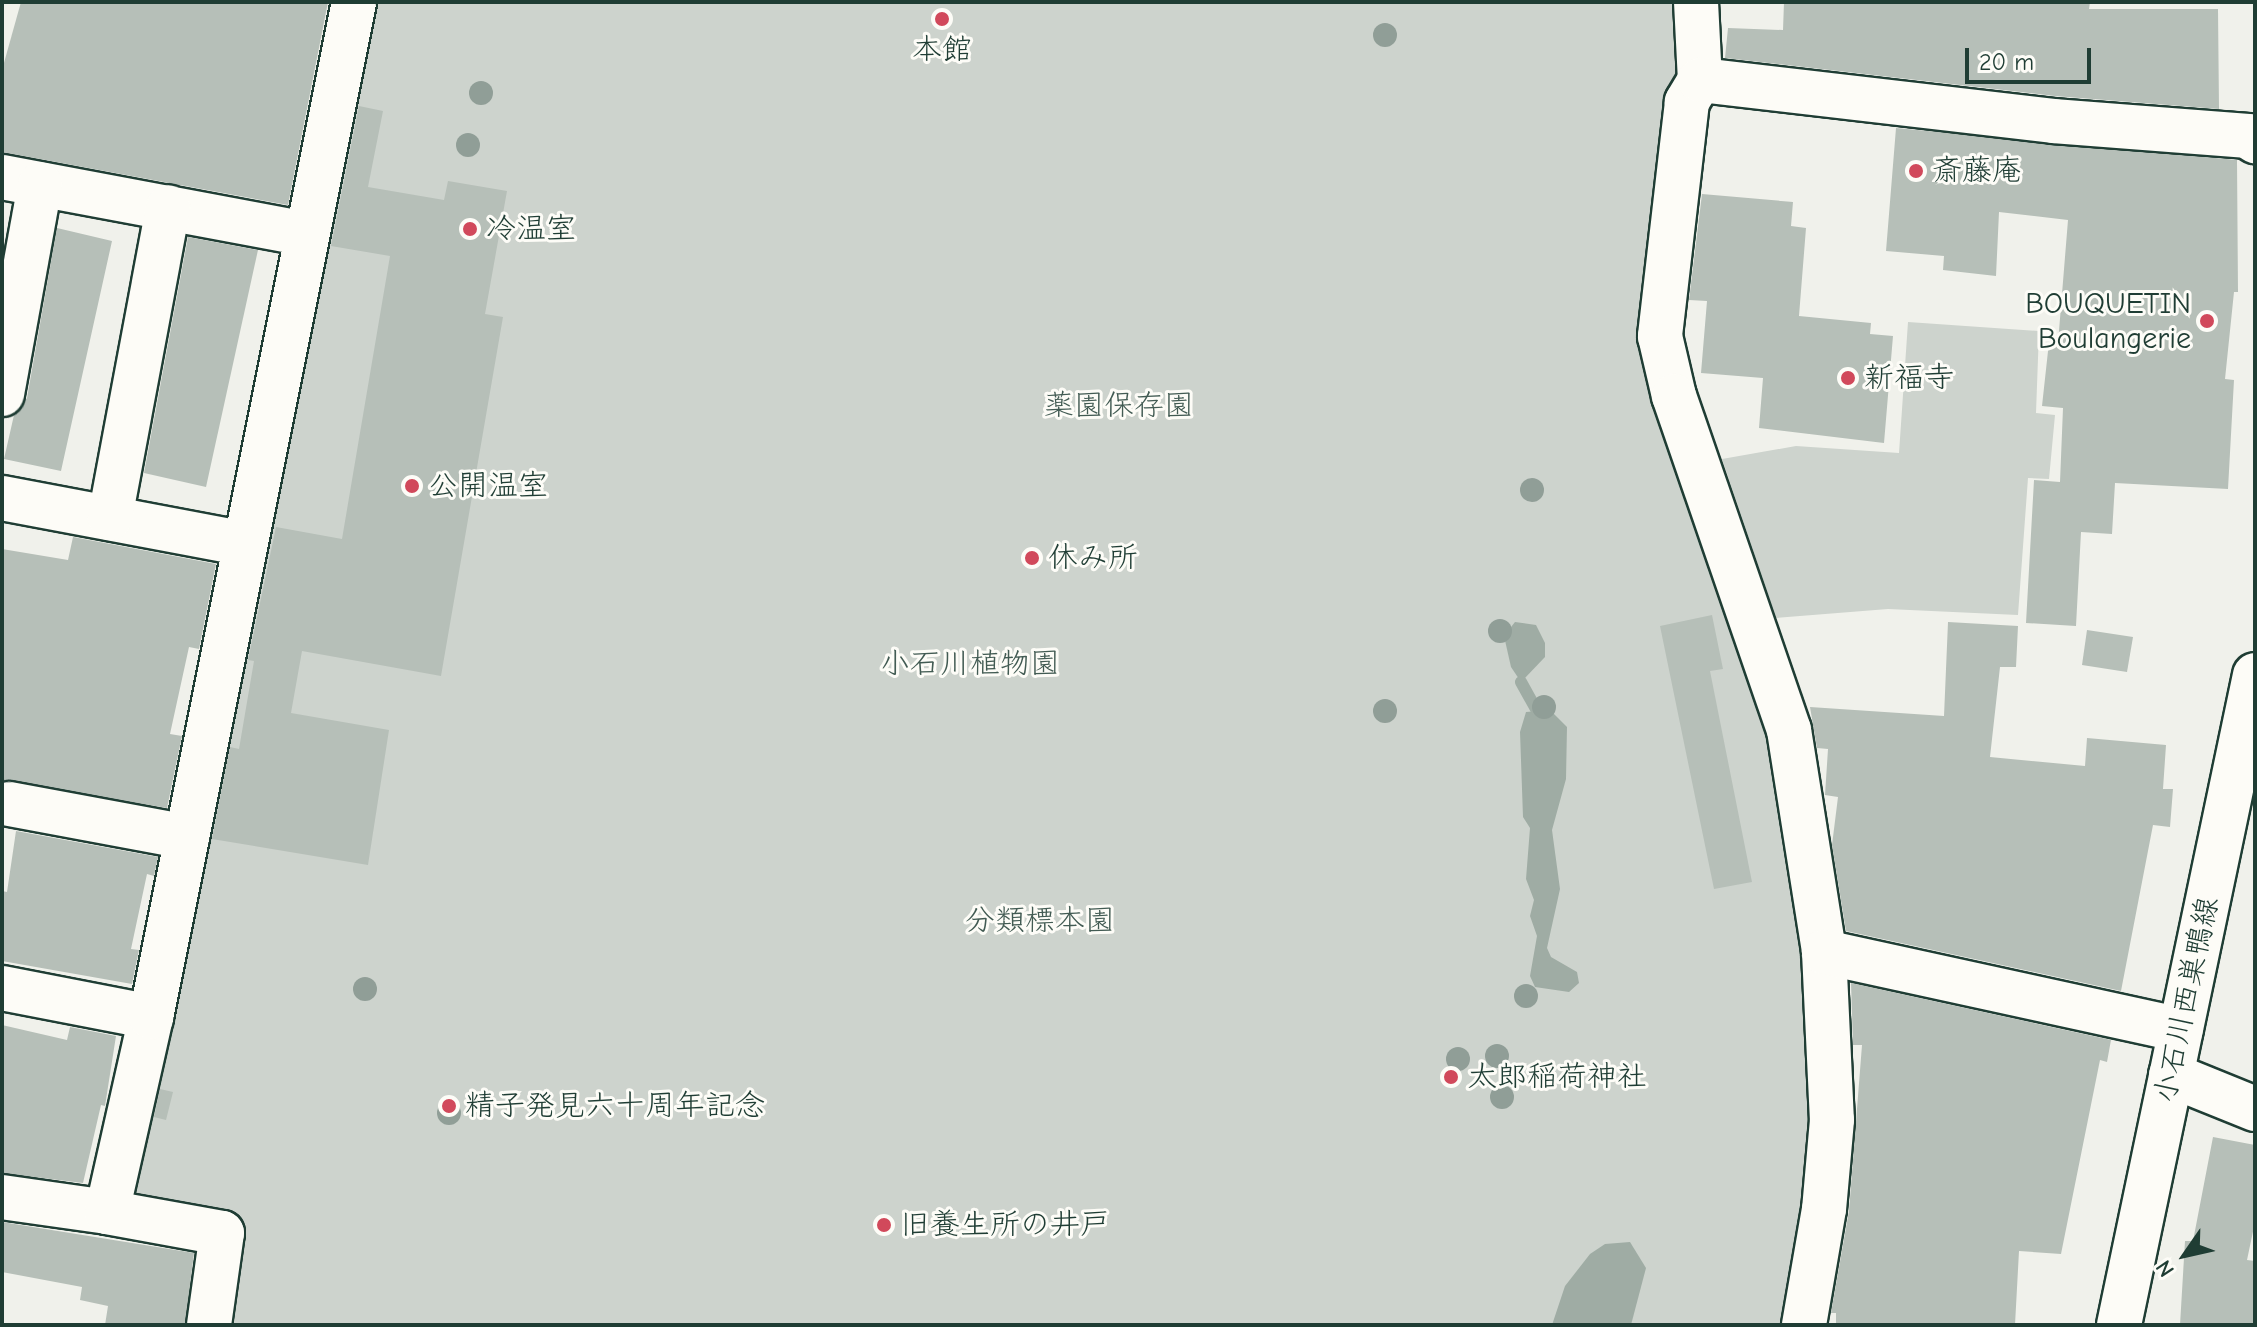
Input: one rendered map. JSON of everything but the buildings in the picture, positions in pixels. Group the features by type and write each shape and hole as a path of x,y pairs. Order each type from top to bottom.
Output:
{"street":[{"path":"107,1212 151,1017 354,2"},
{"path":"1696,2 1700,80 1687,102 1660,336 1674,396 1789,730 1824,952 1832,1120 1824,1209 1804,1325"},
{"path":"1700,80 2053,121 2248,136 2255,141"},
{"path":"2,394 21,180 307,234"},
{"path":"110,518 168,207"},
{"path":"2,498 245,544"},
{"name":"小石川西巣鴨線","path":"2119,1325 2255,675"},
{"path":"9,804 187,837"},
{"path":"1824,952 2181,1030"},
{"path":"2,988 151,1017"},
{"path":"2171,1075 2255,1109"},
{"path":"2,1197 222,1233 209,1325"}],"green space":[{"name":"小石川植物園","path":"366,2 1682,2 1686,77 1648,366 1760,696 1809,975 1815,1168 1785,1325 224,1325 237,1225 126,1207"},
{"path":"1908,322 2039,331 2036,413 2055,415 2049,479 2028,478 2018,615 1888,609 1776,618 1722,459 1796,446 1899,453"}],"shaded area":[{"path":"1515,622 1536,625 1545,643 1545,657 1521,682 1511,667 1504,636"},
{"path":"1550,710 1567,727 1566,779 1552,830 1560,889 1547,948 1551,957 1577,972 1579,983 1569,992 1535,987 1530,976 1537,936 1530,916 1534,900 1526,879 1530,828 1523,817 1520,732 1526,712"},
{"path":"1630,1242 1646,1268 1631,1325 1552,1325 1565,1286 1590,1254 1605,1244"}],"waterway":[{"path":"1521,682 1537,711"}],"place":[{"name":"本館","path":"942,19"},
{"name":"斎藤庵","path":"1916,171"},
{"name":"冷温室","path":"470,229"},
{"name":"BOUQUETIN Boulangerie","path":"2207,321"},
{"name":"新福寺","path":"1848,378"},
{"name":"公開温室","path":"412,486"},
{"name":"休み所","path":"1032,558"},
{"name":"太郎稲荷神社","path":"1451,1077"},
{"name":"精子発見六十周年記念","path":"449,1106"},
{"name":"旧養生所の井戸","path":"884,1225"}],"park label":[{"name":"薬園保存園","path":"1119,406"},
{"name":"分類標本園","path":"1040,921"}]}
